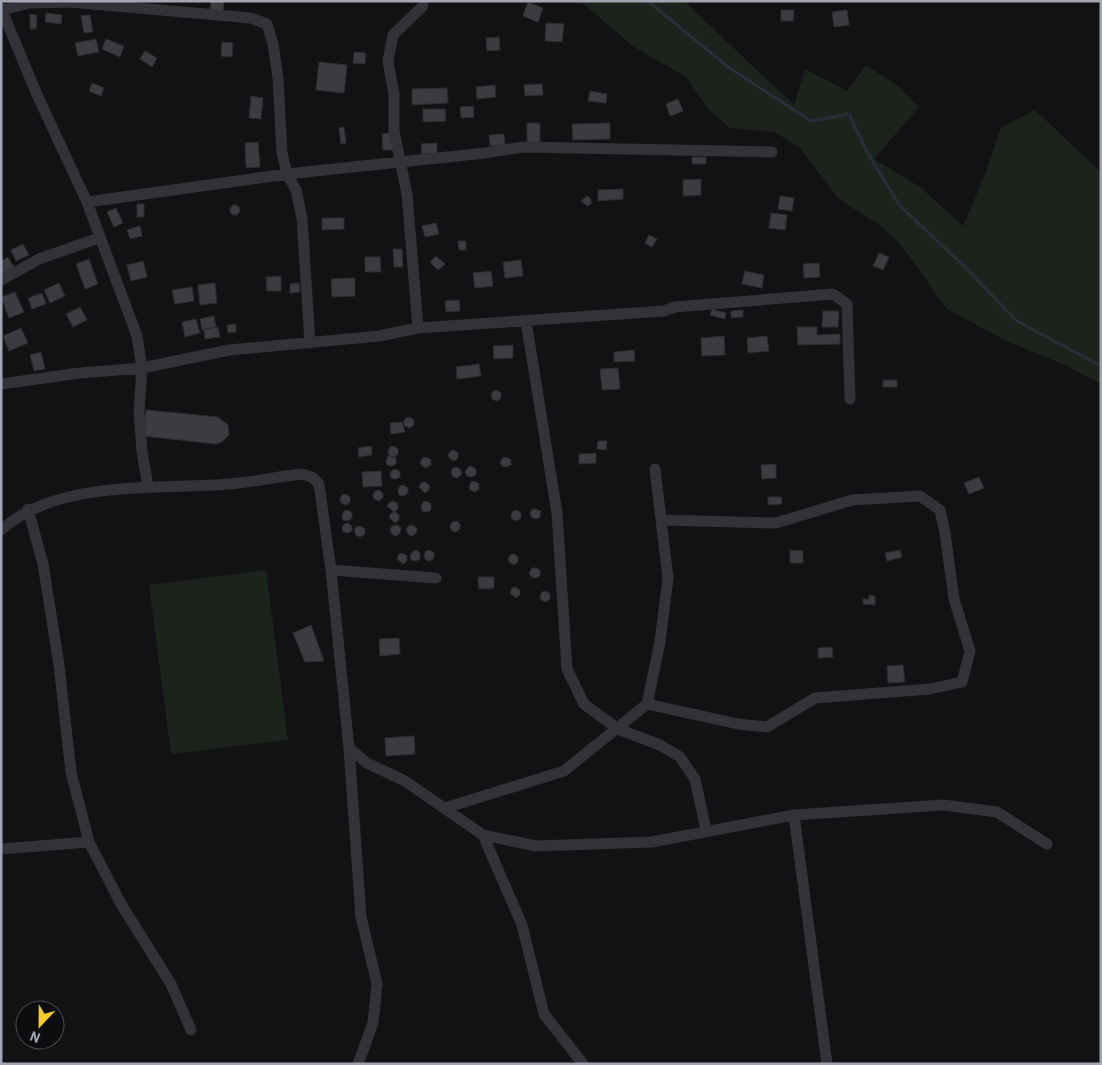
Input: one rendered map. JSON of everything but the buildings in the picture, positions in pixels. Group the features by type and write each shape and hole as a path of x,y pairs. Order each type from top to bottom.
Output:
{"street":[{"path":"148,486 138,412 142,368 138,336 99,238 87,202 38,96 2,9 30,3 70,2 251,18 267,24 273,44 278,78 282,153 287,174 296,190 302,218 310,344"},
{"path":"418,328 407,194 394,131 394,96 388,61 388,49 393,35 423,6"},
{"path":"87,202 287,174 485,153 523,147 772,152"},
{"path":"1,280 39,259 99,238"},
{"path":"1,384 80,373 142,368 228,350 310,344 379,336 418,328 664,311 675,307 833,294 847,304 850,399"},
{"path":"526,321 557,513 566,669 584,704 618,729 660,745 680,757 695,779 706,830"},
{"path":"445,808 564,771 647,704 660,642 668,578 655,469"},
{"path":"1,530 28,510 52,500 148,486 228,484 301,474 312,477 319,484 331,570 349,748 361,917 376,984 373,1023 358,1064"},
{"path":"647,704 738,724 767,727 815,698 930,690 962,682 970,651 954,599 940,510 920,496 852,500 776,523 661,520"},
{"path":"28,510 42,564 59,665 71,772 89,842 121,904 171,984 191,1030"},
{"path":"331,570 436,578"},
{"path":"349,748 367,763 405,781 483,834 536,846 652,842 706,830 794,815 944,805 997,812 1047,844"},
{"path":"794,815 827,1064"},
{"path":"483,834 522,926 544,1014 583,1064"},
{"path":"1,849 89,842"}],"shaded area":[{"path":"580,1 684,1 794,105 805,69 847,91 866,65 898,86 919,107 874,159 920,187 963,226 987,170 1001,127 1035,110 1101,172 1101,384 1067,366 1006,341 947,309 901,245 881,226 840,200 799,147 774,132 730,128 708,109 686,77 634,47"},
{"path":"266,570 288,740 171,754 149,585"}],"waterway":[{"path":"648,1 728,67 811,121 849,114 867,152 900,206 964,266 1017,321 1101,366"}]}
